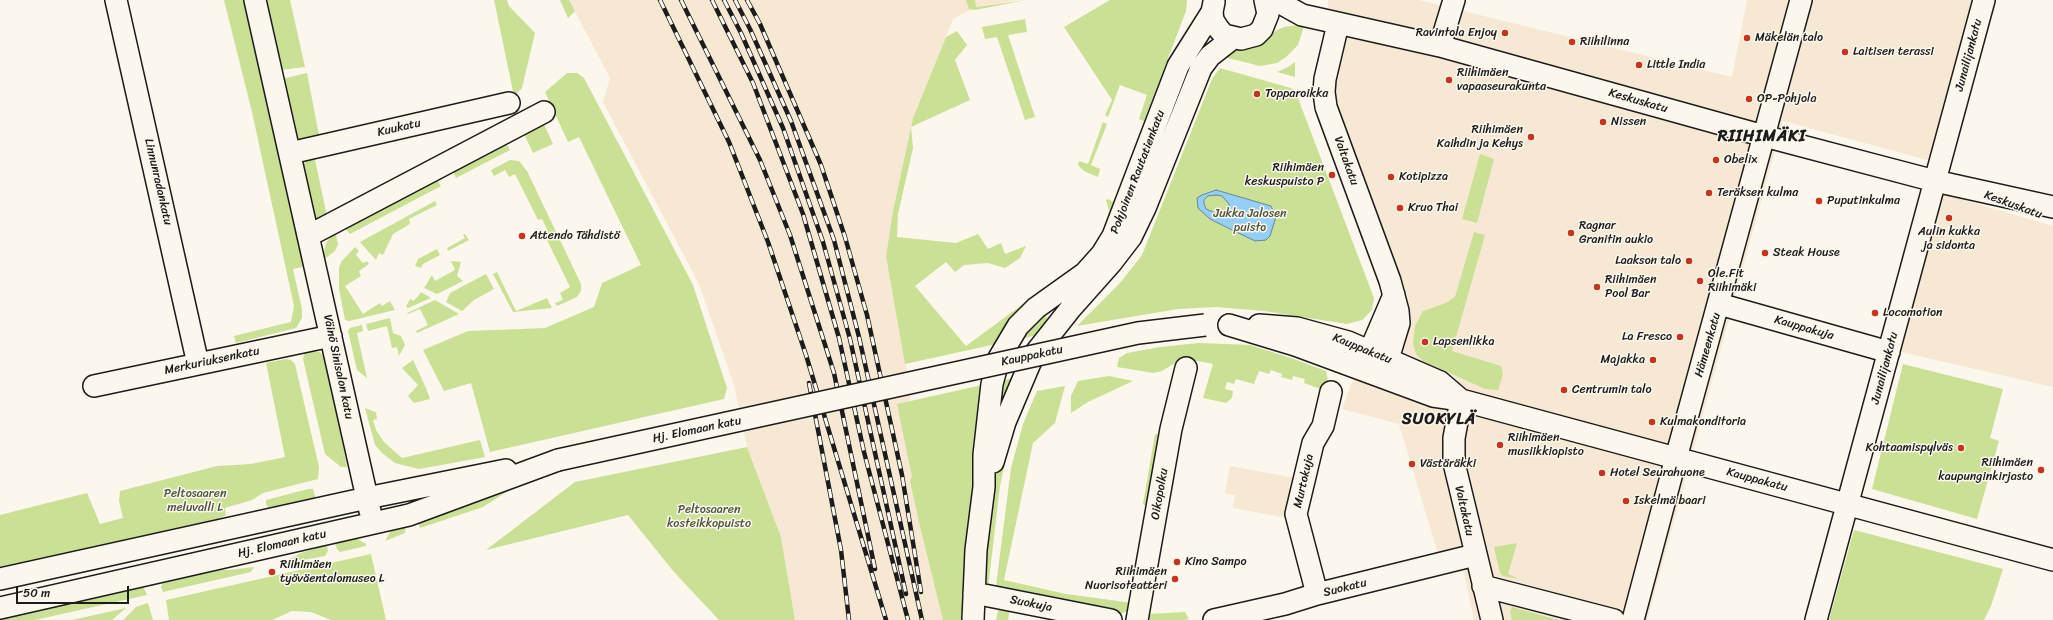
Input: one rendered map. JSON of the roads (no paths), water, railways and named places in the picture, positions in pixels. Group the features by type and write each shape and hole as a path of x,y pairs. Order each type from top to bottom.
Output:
{"street":[{"name":"Linnunradankatu","path":"116,0 198,364"},
{"name":"Väinö Sinisalon katu","path":"255,0 367,498"},
{"path":"1262,29 1268,14 1265,0"},
{"name":"Keskuskatu","path":"1271,0 1302,15 1440,46 1764,136 1973,191 2053,207"},
{"path":"1440,46 1454,0"},
{"name":"Junailijankatu","path":"1816,620 1984,0"},
{"name":"Hämeenkatu","path":"1633,620 1764,136 1796,1"},
{"path":"1213,4 1214,20 1218,28 1224,35 1233,38"},
{"name":"Pohjoinen Rautatienkatu","path":"973,620 976,550 984,487 984,455 990,400 999,358 1018,326 1036,308 1085,273 1102,254 1113,236 1178,66 1213,4"},
{"name":"Keskuskatu","path":"1233,38 1248,38 1262,29 1283,20 1302,15"},
{"name":"Valtakatu","path":"1338,24 1325,79 1324,92 1326,108 1394,295 1399,323 1377,361"},
{"name":"Pohjoinen Rautatienkatu","path":"984,487 1005,422 1033,356 1131,237 1147,202 1201,68 1210,56 1233,38"},
{"name":"Kuukatu","path":"290,154 509,104"},
{"path":"308,236 544,112"},
{"name":"Keskuskatu","path":"1973,191 2053,220"},
{"name":"Kauppakuja","path":"1719,304 1889,352"},
{"name":"Kauppakatu","path":"837,399 1138,333 1205,324 1229,325 1377,361 1433,396 1461,400 2053,560"},
{"name":"Merkuriuksenkatu","path":"94,386 331,336"},
{"name":"Oikopolku","path":"1138,620 1171,429 1186,368"},
{"name":"Murtokuja","path":"1318,594 1296,514 1313,443 1323,426 1331,392"},
{"name":"Hj. Elomaan katu","path":"0,579 367,498 558,460 837,399"},
{"name":"Valtakatu","path":"1461,400 1454,438 1454,463 1475,556 1492,620"},
{"name":"Hj. Elomaan katu","path":"0,608 373,523 438,506 558,460"},
{"path":"367,498 373,523"},
{"name":"Suokatu","path":"1214,620 1285,604 1318,594 1475,556"},
{"path":"1483,586 1614,620"},
{"name":"Suokuja","path":"974,593 1111,620"}],"water":[{"path":"1216,190 1271,206 1276,217 1270,236 1266,240 1255,241 1210,219 1198,208 1197,198","holes":["1208,196 1222,196 1229,204 1229,209 1220,215 1206,209 1204,200"]}],"railway":[{"path":"660,0 729,142 768,242 806,355 886,620"},
{"path":"681,0 760,160 790,235 834,373 875,569"},
{"path":"712,0 753,83 803,214 839,338 864,452 908,620"},
{"path":"724,0 741,33 783,128 823,242 850,339 906,594"},
{"path":"735,0 750,29 791,121 834,240 859,337 922,620"},
{"path":"747,0 760,24 821,165 845,237 867,315 902,475 921,592"},
{"path":"809,383 841,550 849,620"}],"place":[{"name":"Ravintola Enjoy","path":"1505,33"},
{"name":"Mäkelän talo","path":"1747,38"},
{"name":"Riihilinna","path":"1572,42"},
{"name":"Laitisen terassi","path":"1845,52"},
{"name":"Little India","path":"1639,65"},
{"name":"Riihimäen vapaaseurakunta","path":"1449,80"},
{"name":"Topparoikka","path":"1257,94"},
{"name":"OP-Pohjola","path":"1749,99"},
{"name":"Nissen","path":"1603,122"},
{"name":"Riihimäen Kaihdin ja Kehys","path":"1531,137"},
{"name":"Obelix","path":"1716,160"},
{"name":"Riihimäen keskuspuisto P","path":"1332,175"},
{"name":"Kotipizza","path":"1391,177"},
{"name":"Teräksen kulma","path":"1709,193"},
{"name":"Puputinkulma","path":"1819,201"},
{"name":"Kruo Thai","path":"1400,208"},
{"name":"Aulin kukka ja sidonta","path":"1949,218"},
{"name":"Ragnar Granitin aukio","path":"1571,233"},
{"name":"Attendo Tähdistö","path":"522,236"},
{"name":"Steak House","path":"1765,253"},
{"name":"Laakson talo","path":"1689,261"},
{"name":"Ole.Fit Riihimäki","path":"1700,281"},
{"name":"Riihimäen Pool Bar","path":"1597,287"},
{"name":"Locomotion","path":"1875,313"},
{"name":"La Fresco","path":"1680,337"},
{"name":"Lapsenlikka","path":"1425,342"},
{"name":"Majakka","path":"1653,360"},
{"name":"Centrumin talo","path":"1564,390"},
{"name":"Kulmakonditoria","path":"1652,422"},
{"name":"Riihimäen musiikkiopisto","path":"1500,445"},
{"name":"Kohtaamispylväs","path":"1961,448"},
{"name":"Västäräkki","path":"1412,464"},
{"name":"Riihimäen kaupunginkirjasto","path":"2041,470"},
{"name":"Hotel Seurahuone","path":"1602,473"},
{"name":"Iskelmä baari","path":"1626,501"},
{"name":"Kino Sampo","path":"1177,562"},
{"name":"Riihimäen työväentalomuseo L","path":"272,572"},
{"name":"Riihimäen Nuorisoteatteri","path":"1175,579"}],"district":[{"name":"RIIHIMÄKI","path":"1762,137"},
{"name":"SUOKYLÄ","path":"1439,420"}],"park label":[{"name":"Jukka Jalosen puisto","path":"1250,221"},
{"name":"Peltosaaren meluvalli L","path":"195,501"},
{"name":"Peltosaaren kosteikkopuisto","path":"709,517"}]}
